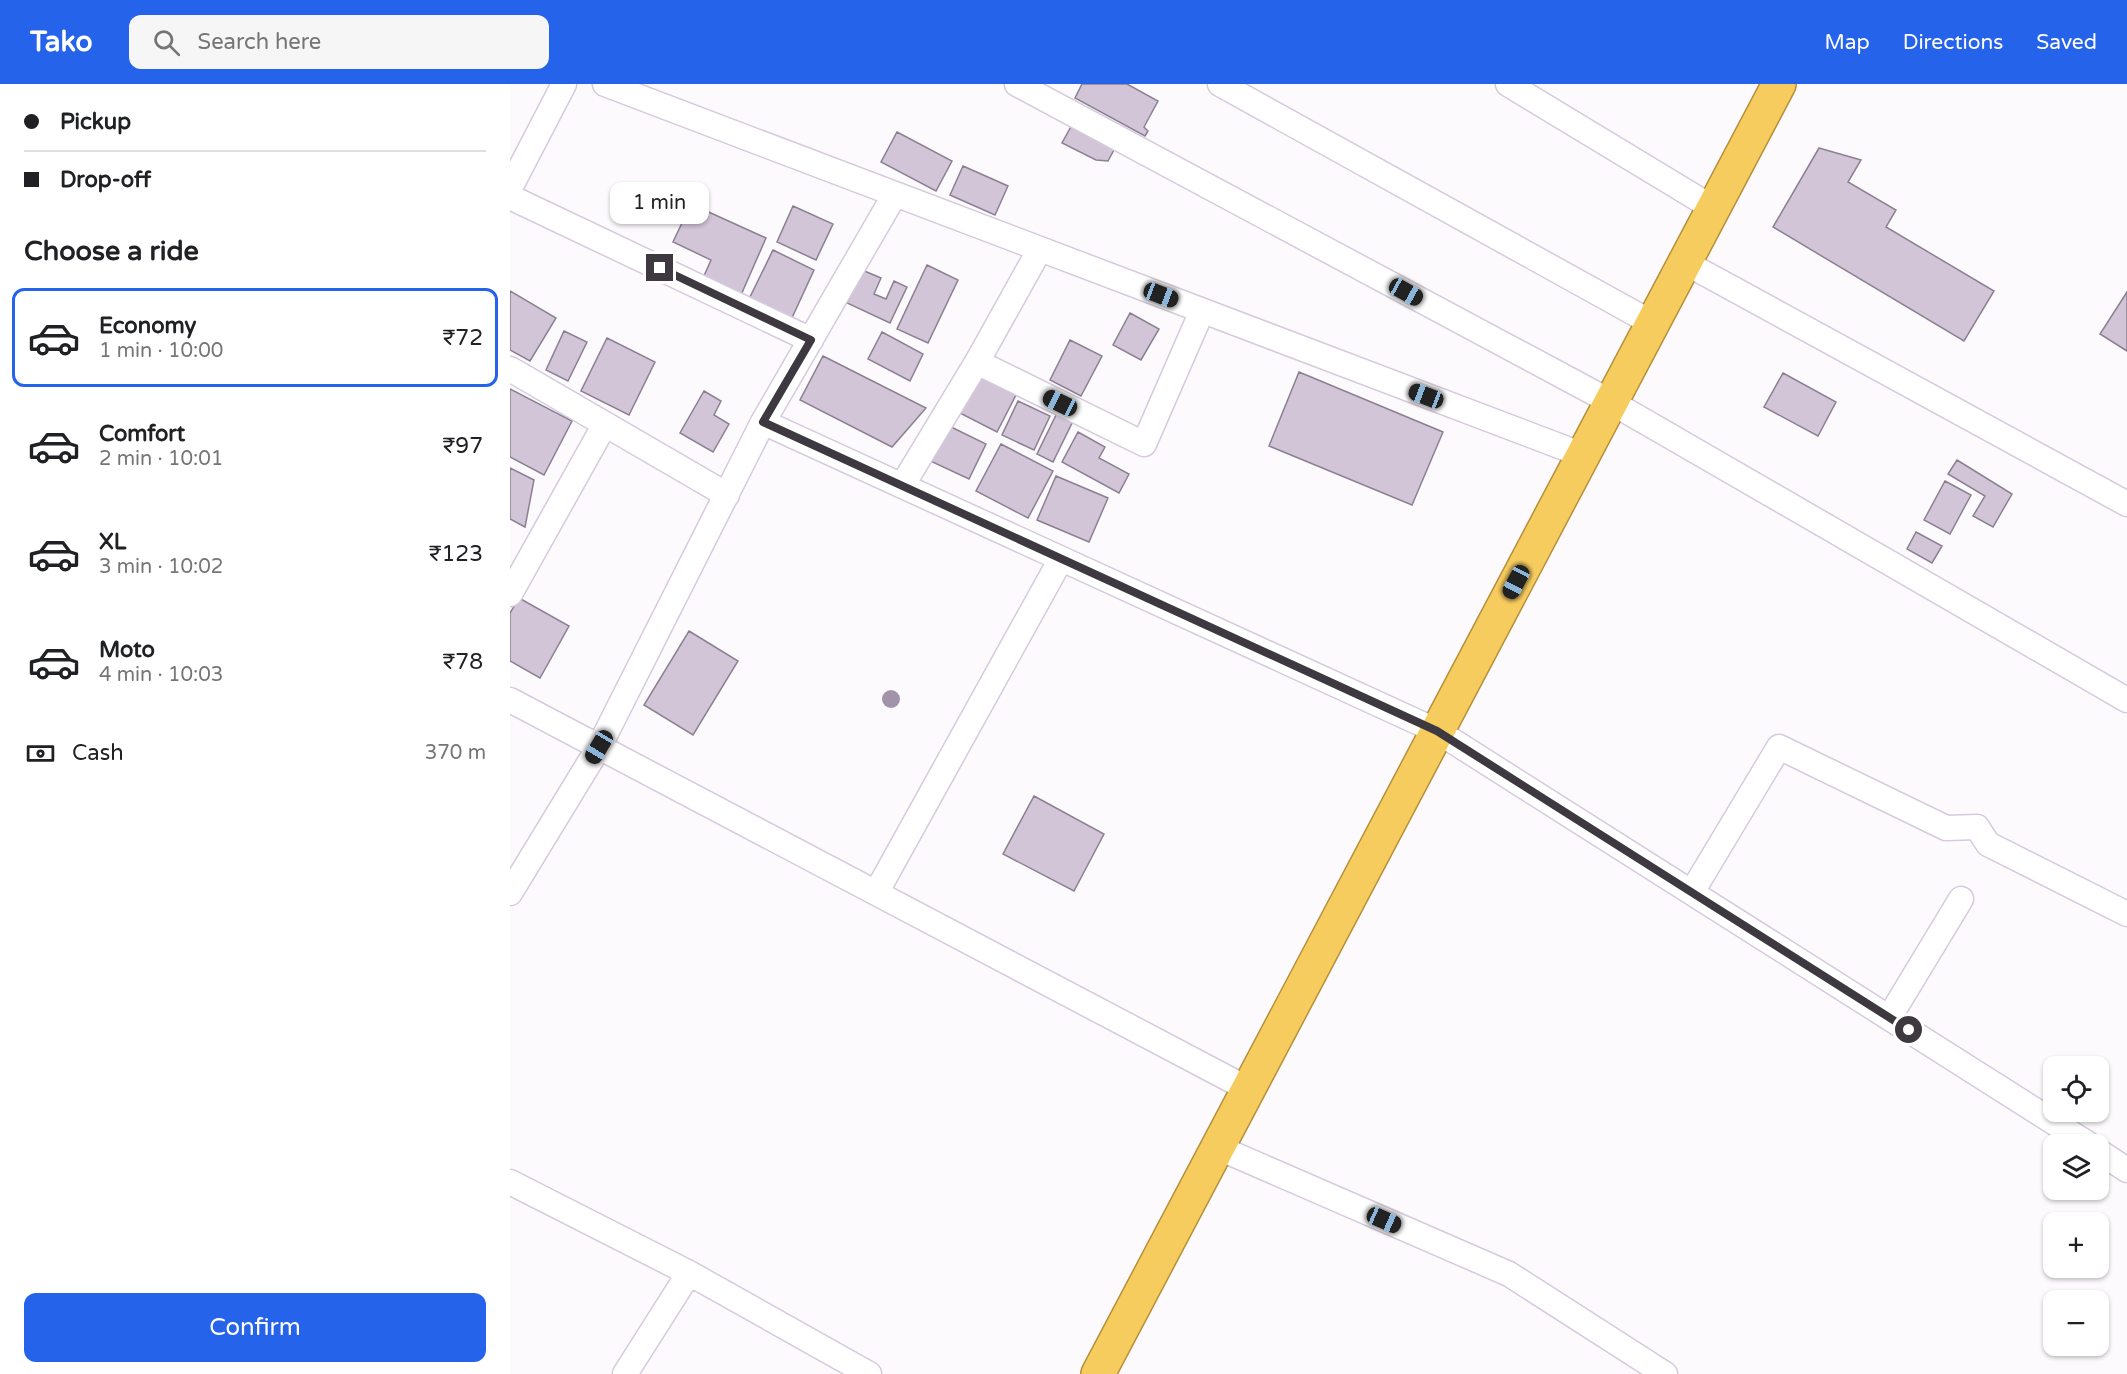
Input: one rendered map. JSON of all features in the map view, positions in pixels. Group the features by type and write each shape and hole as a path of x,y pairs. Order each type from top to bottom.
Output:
{"highway":[{"path":"1098,1374 1779,84"}],"street":[{"path":"510,188 564,84"},
{"path":"605,84 1583,455"},
{"path":"1017,84 1611,402 2127,700"},
{"path":"1220,84 1652,323"},
{"path":"1508,84 1713,208"},
{"path":"510,893 599,747 763,422 895,194"},
{"path":"510,197 811,340"},
{"path":"902,486 977,362 1040,249"},
{"path":"1684,262 2127,504"},
{"path":"977,362 1144,444 1202,310"},
{"path":"510,369 726,495"},
{"path":"763,422 1437,731 2072,1134"},
{"path":"510,594 605,424"},
{"path":"876,893 1061,559"},
{"path":"510,700 1248,1089"},
{"path":"1692,892 1779,747 1946,828 1977,827 1988,844 2127,914"},
{"path":"1889,1018 1961,899"},
{"path":"1217,1147 1509,1274 1665,1374"},
{"path":"2109,1158 2127,1170"},
{"path":"510,1182 689,1273 834,1365 869,1374"},
{"path":"625,1374 689,1273"}],"building":[{"path":"1082,84 1127,84 1158,101 1144,127 1148,131 1145,136 1075,98"},
{"path":"1073,123 1116,146 1108,161 1096,160 1062,143"},
{"path":"897,132 952,161 936,191 881,162"},
{"path":"1819,148 1861,160 1848,182 1896,210 1886,227 1994,291 1964,341 1773,227"},
{"path":"963,166 1008,186 995,215 950,195"},
{"path":"691,204 766,238 741,295 703,278 711,260 673,242"},
{"path":"793,206 833,224 816,260 777,242"},
{"path":"773,250 814,270 791,320 749,299"},
{"path":"927,265 958,280 928,343 897,329"},
{"path":"862,270 881,278 874,294 886,299 894,281 907,287 890,323 847,303"},
{"path":"510,291 556,318 530,361 510,350"},
{"path":"2127,292 2127,351 2100,334"},
{"path":"1130,313 1159,329 1141,360 1113,345"},
{"path":"564,331 587,342 568,381 546,370"},
{"path":"882,332 923,354 910,381 868,359"},
{"path":"607,338 655,362 629,415 581,391"},
{"path":"1070,340 1102,356 1081,396 1050,380"},
{"path":"823,356 926,408 892,447 800,400"},
{"path":"977,371 1018,391 997,432 956,411"},
{"path":"1299,372 1443,432 1412,505 1269,446"},
{"path":"1783,373 1836,402 1818,436 1764,407"},
{"path":"510,389 572,421 544,475 510,457"},
{"path":"704,391 721,401 714,415 729,424 713,452 680,433"},
{"path":"1018,401 1050,416 1034,450 1002,435"},
{"path":"1058,411 1074,419 1053,462 1037,454"},
{"path":"943,423 986,444 969,479 926,459"},
{"path":"1078,432 1105,447 1099,458 1129,474 1119,493 1062,462"},
{"path":"1001,444 1053,471 1028,518 976,491"},
{"path":"1957,460 2012,494 1993,527 1973,516 1985,496 1948,474"},
{"path":"510,468 534,480 525,527 510,519"},
{"path":"1056,476 1108,498 1089,542 1037,520"},
{"path":"1945,481 1971,495 1950,534 1924,520"},
{"path":"1916,532 1942,546 1932,563 1907,549"},
{"path":"519,598 569,626 540,678 510,661 510,613"},
{"path":"689,631 738,661 693,735 644,705"},
{"path":"1034,796 1104,834 1074,891 1003,854"}],"route":[{"path":"660,268 811,340 763,422 1437,731 1909,1030"}]}
